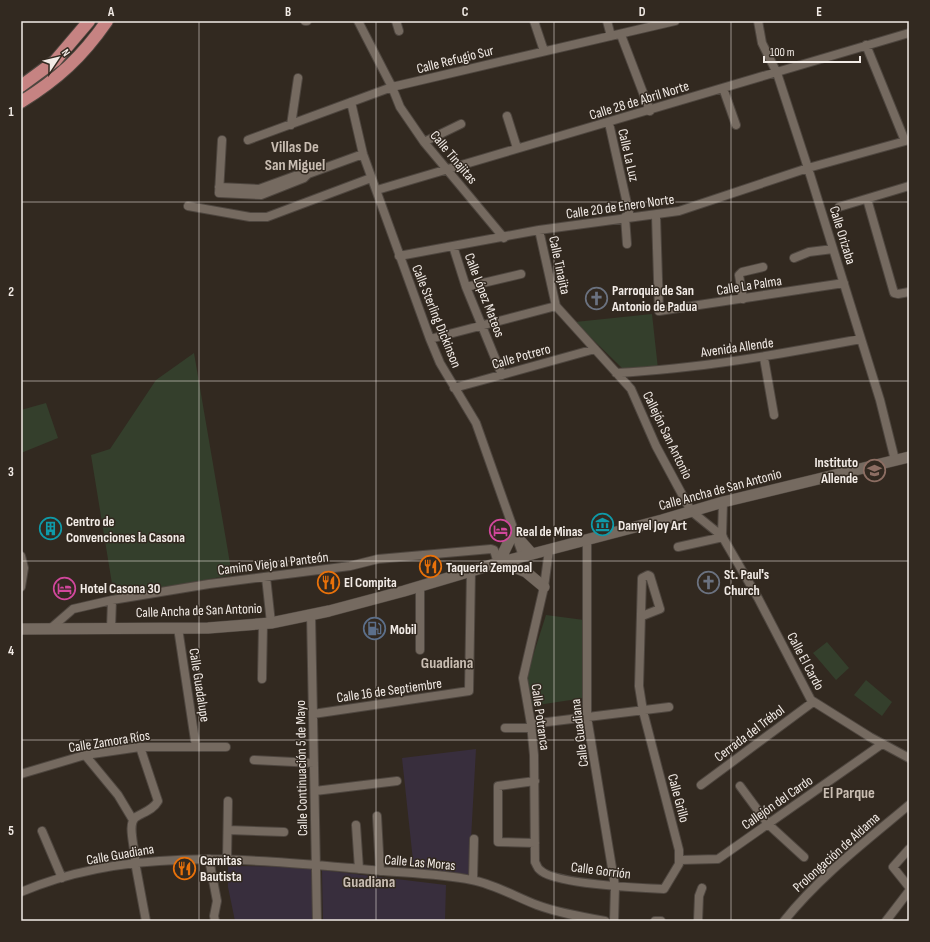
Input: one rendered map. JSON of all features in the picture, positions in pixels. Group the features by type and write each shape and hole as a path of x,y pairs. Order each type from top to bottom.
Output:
{"main road":[{"path":"21,86 55,60 89,21"},
{"path":"21,102 65,71 95,38 107,21"},
{"name":"Calle Ancha de San Antonio","path":"21,629 208,628 267,624 311,615 420,586 471,570 722,502 909,457"},
{"path":"514,533 528,555"},
{"path":"514,533 500,562 526,572 544,587"}],"street":[{"name":"Calle Tinajitas","path":"358,21 392,87 400,107 424,142 504,238"},
{"path":"396,21 398,31"},
{"path":"534,21 544,51"},
{"path":"607,21 611,36"},
{"name":"Calle Refugio Sur","path":"248,140 392,87 544,51 621,35 675,21"},
{"name":"Calle Orizaba","path":"758,21 762,43 777,73 844,283 880,400 895,460"},
{"name":"Calle 28 de Abril Norte","path":"377,190 517,148 650,111 909,33"},
{"path":"621,35 650,111"},
{"path":"866,45 907,141"},
{"path":"291,125 298,78"},
{"path":"723,88 736,125"},
{"name":"Calle Sterling Dickinson","path":"351,102 363,154 430,339 440,363 476,423 514,533"},
{"path":"507,116 517,148"},
{"name":"Calle La Luz","path":"608,122 628,217 627,244"},
{"path":"424,142 461,124"},
{"path":"222,140 219,193 260,192 363,154"},
{"name":"Calle 20 de Enero Norte","path":"399,256 504,238 540,230 628,217 656,216 679,212 808,168 907,141"},
{"path":"188,206 250,217 267,217 371,178"},
{"path":"839,207 909,186"},
{"path":"867,199 895,294 909,292"},
{"name":"Calle La Palma","path":"656,216 659,311 844,283"},
{"name":"Calle Tinajita","path":"540,230 556,306"},
{"name":"Calle López Mateos","path":"453,246 466,287 502,375"},
{"path":"794,258 809,252 833,248"},
{"path":"743,299 739,275 742,272 763,268"},
{"path":"466,287 520,274"},
{"path":"430,339 556,306"},
{"name":"Callejón San Antonio","path":"556,306 616,373 625,380 631,389 656,446 692,511"},
{"name":"Avenida Allende","path":"616,373 654,371 764,358 861,339"},
{"name":"Calle Potrero","path":"454,388 595,349"},
{"path":"764,358 774,415"},
{"name":"Calle El Cardo","path":"722,502 723,536"},
{"name":"Calle El Cardo","path":"692,511 723,536 758,598 804,689 813,702 882,744 909,758"},
{"path":"678,547 723,536"},
{"name":"Calle Guadiana","path":"586,540 587,716 615,886 614,921"},
{"name":"Camino Viejo al Panteón","path":"50,629 73,609 112,600 350,566 378,558 491,549 494,550 500,562"},
{"name":"Calle Potranca","path":"538,867 536,862 535,781 531,726 523,678 544,587 549,550"},
{"path":"21,556 24,568 21,586"},
{"name":"Calle 16 de Septiembre","path":"313,714 469,691 471,570"},
{"name":"Calle Grillo","path":"642,616 660,609 650,576 648,575 642,578 639,686 643,711 680,860"},
{"path":"262,679 267,624 266,577"},
{"path":"420,586 420,650"},
{"path":"110,628 112,600"},
{"name":"Calle Continuación 5 de Mayo","path":"311,615 317,921"},
{"name":"Calle Guadalupe","path":"178,628 196,746"},
{"name":"Cerrada del Trébol","path":"701,786 813,702"},
{"path":"505,728 531,726 587,716 669,707"},
{"name":"Callejón del Cardo","path":"680,860 718,859 882,744"},
{"path":"140,747 158,801 154,807 133,820 130,825 136,852 135,862 146,921"},
{"name":"Calle Zamora Ríos","path":"21,774 85,755 140,747 226,747"},
{"path":"85,755 118,795 133,820"},
{"path":"254,760 314,763"},
{"path":"315,791 396,781"},
{"path":"535,781 498,786 498,842 536,843"},
{"path":"740,786 768,824 804,857"},
{"path":"227,860 228,801"},
{"name":"Prolongación de Aldama","path":"784,921 801,899 823,878 909,805"},
{"path":"377,816 380,871"},
{"path":"356,825 359,869"},
{"path":"228,830 284,832"},
{"path":"42,831 62,878"},
{"path":"472,880 474,839"},
{"path":"909,849 892,867 909,887"},
{"name":"Calle Guadiana","path":"21,892 62,878 135,862 165,859 227,860"},
{"path":"209,859 217,901 214,916 215,921"},
{"name":"Calle Las Moras","path":"227,860 317,865 472,880 539,905 579,917 603,921"},
{"name":"Calle Gorrión","path":"538,867 547,874 576,881 615,886 664,889 680,860"},
{"path":"698,921 699,896 702,888"},
{"path":"886,921 909,891"},
{"path":"655,921 661,921"}],"shaded area":[{"path":"476,749 469,875 414,870 402,758"},
{"path":"228,866 314,867 314,921 235,921 228,887"},
{"path":"322,870 446,885 445,921 323,921"}],"green space":[{"path":"652,314 658,369 622,368 575,322"},
{"path":"194,353 232,575 114,596 91,455 110,449 156,380"},
{"path":"46,403 58,438 21,453 21,410"},
{"path":"546,615 584,620 584,698 531,706 526,678"},
{"path":"827,642 849,668 836,680 813,653"},
{"path":"866,680 892,702 882,716 854,695"}],"place":[{"name":"Parroquia de San Antonio de Padua","path":"597,298"},
{"name":"Instituto Allende","path":"874,470"},
{"name":"Danyel Joy Art","path":"603,525"},
{"name":"Centro de Convenciones la Casona","path":"50,529"},
{"name":"Real de Minas","path":"501,531"},
{"name":"Taquería Zempoal","path":"431,567"},
{"name":"El Compita","path":"329,582"},
{"name":"St. Paul's Church","path":"708,582"},
{"name":"Hotel Casona 30","path":"65,588"},
{"name":"Mobil","path":"374,629"},
{"name":"Carnitas Bautista","path":"185,868"}],"district":[{"name":"Villas De San Miguel","path":"295,155"},
{"name":"Guadiana","path":"447,662"},
{"name":"El Parque","path":"849,792"},
{"name":"Guadiana","path":"369,881"}]}
